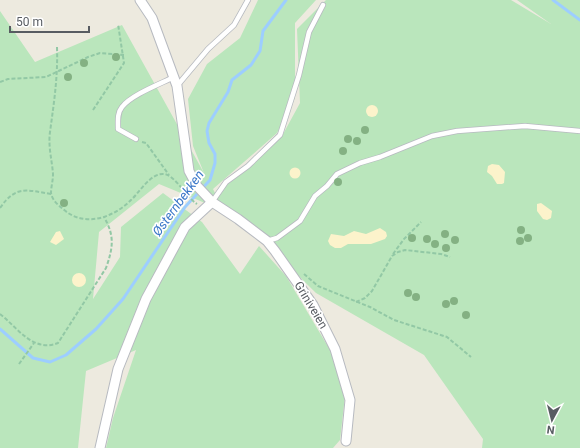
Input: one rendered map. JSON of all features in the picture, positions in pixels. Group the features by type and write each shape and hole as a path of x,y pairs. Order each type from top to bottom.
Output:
{"street":[{"name":"Griniveien","path":"140,0 152,18 177,86 189,171 197,186 212,202 238,219 266,241 298,281 313,305 335,348 350,400 346,441"},
{"path":"100,448 118,369 146,300 185,227 212,202"}],"lane":[{"path":"177,86 208,49 234,25 248,0"},
{"path":"212,202 226,182 248,166 280,135 299,74 309,32 323,5"},
{"path":"136,139 118,129 118,117 122,107 130,100 174,77"},
{"path":"266,241 282,235 300,221 314,196 327,186 337,174 360,163 380,157 432,136 457,130 525,126 580,131"}],"path":[{"path":"93,110 124,63 118,24"},
{"path":"57,47 58,73 55,108 50,132 52,174 51,194 54,202 68,214 86,220 104,217 130,201 151,178 162,174 169,175"},
{"path":"0,82 8,79 46,77 58,73 88,56 100,53 124,56"},
{"path":"136,139 146,143 169,175 195,203"},
{"path":"0,208 6,198 17,191 25,189 51,194"},
{"path":"0,314 20,333 34,343 53,345 58,343 106,268 112,240 111,229 104,217"},
{"path":"355,302 365,298 372,292 392,256 404,239 421,222"},
{"path":"392,256 405,250 441,254 450,257"},
{"path":"300,270 318,286 370,307 394,320 447,337 471,357"},
{"path":"19,364 34,343"}],"green space":[{"path":"258,0 316,0 295,23 295,98 277,133 213,189 215,193 282,136 300,103 297,29 326,0 511,0 551,24 517,0 580,0 580,448 482,448 483,439 424,355 316,293 239,217 159,184 99,232 93,299 120,257 121,227 163,193 202,222 240,274 259,246 286,276 333,355 345,396 340,440 333,448 106,448 113,418 136,350 86,371 78,448 0,448 0,11 35,62 122,25 204,173 193,146 188,99 207,64 240,38"}],"sand":[{"path":"370,105 374,105 378,111 374,117 370,117 366,113 366,109"},
{"path":"492,164 499,165 505,172 504,183 497,184 492,176 487,172 488,166"},
{"path":"295,167 299,169 301,173 299,177 295,179 291,177 289,173 291,169"},
{"path":"541,203 552,211 551,218 547,220 543,219 537,211 537,204"},
{"path":"380,228 386,232 387,236 385,239 371,244 348,244 341,248 335,248 330,245 328,241 331,234 344,236 354,231 366,234"},
{"path":"60,231 64,239 56,245 50,242 56,232"},
{"path":"76,273 82,273 86,277 86,283 82,287 76,287 72,283 72,277"}],"waterway":[{"name":"Østernbekken","path":"0,329 33,358 50,362 66,355 96,329 123,299 185,207 210,180 215,163 215,154 209,143 207,131 209,123 228,92 232,80 251,65 260,51 263,31 286,0"},
{"name":"Østernbekken","path":"553,0 580,20"}]}
